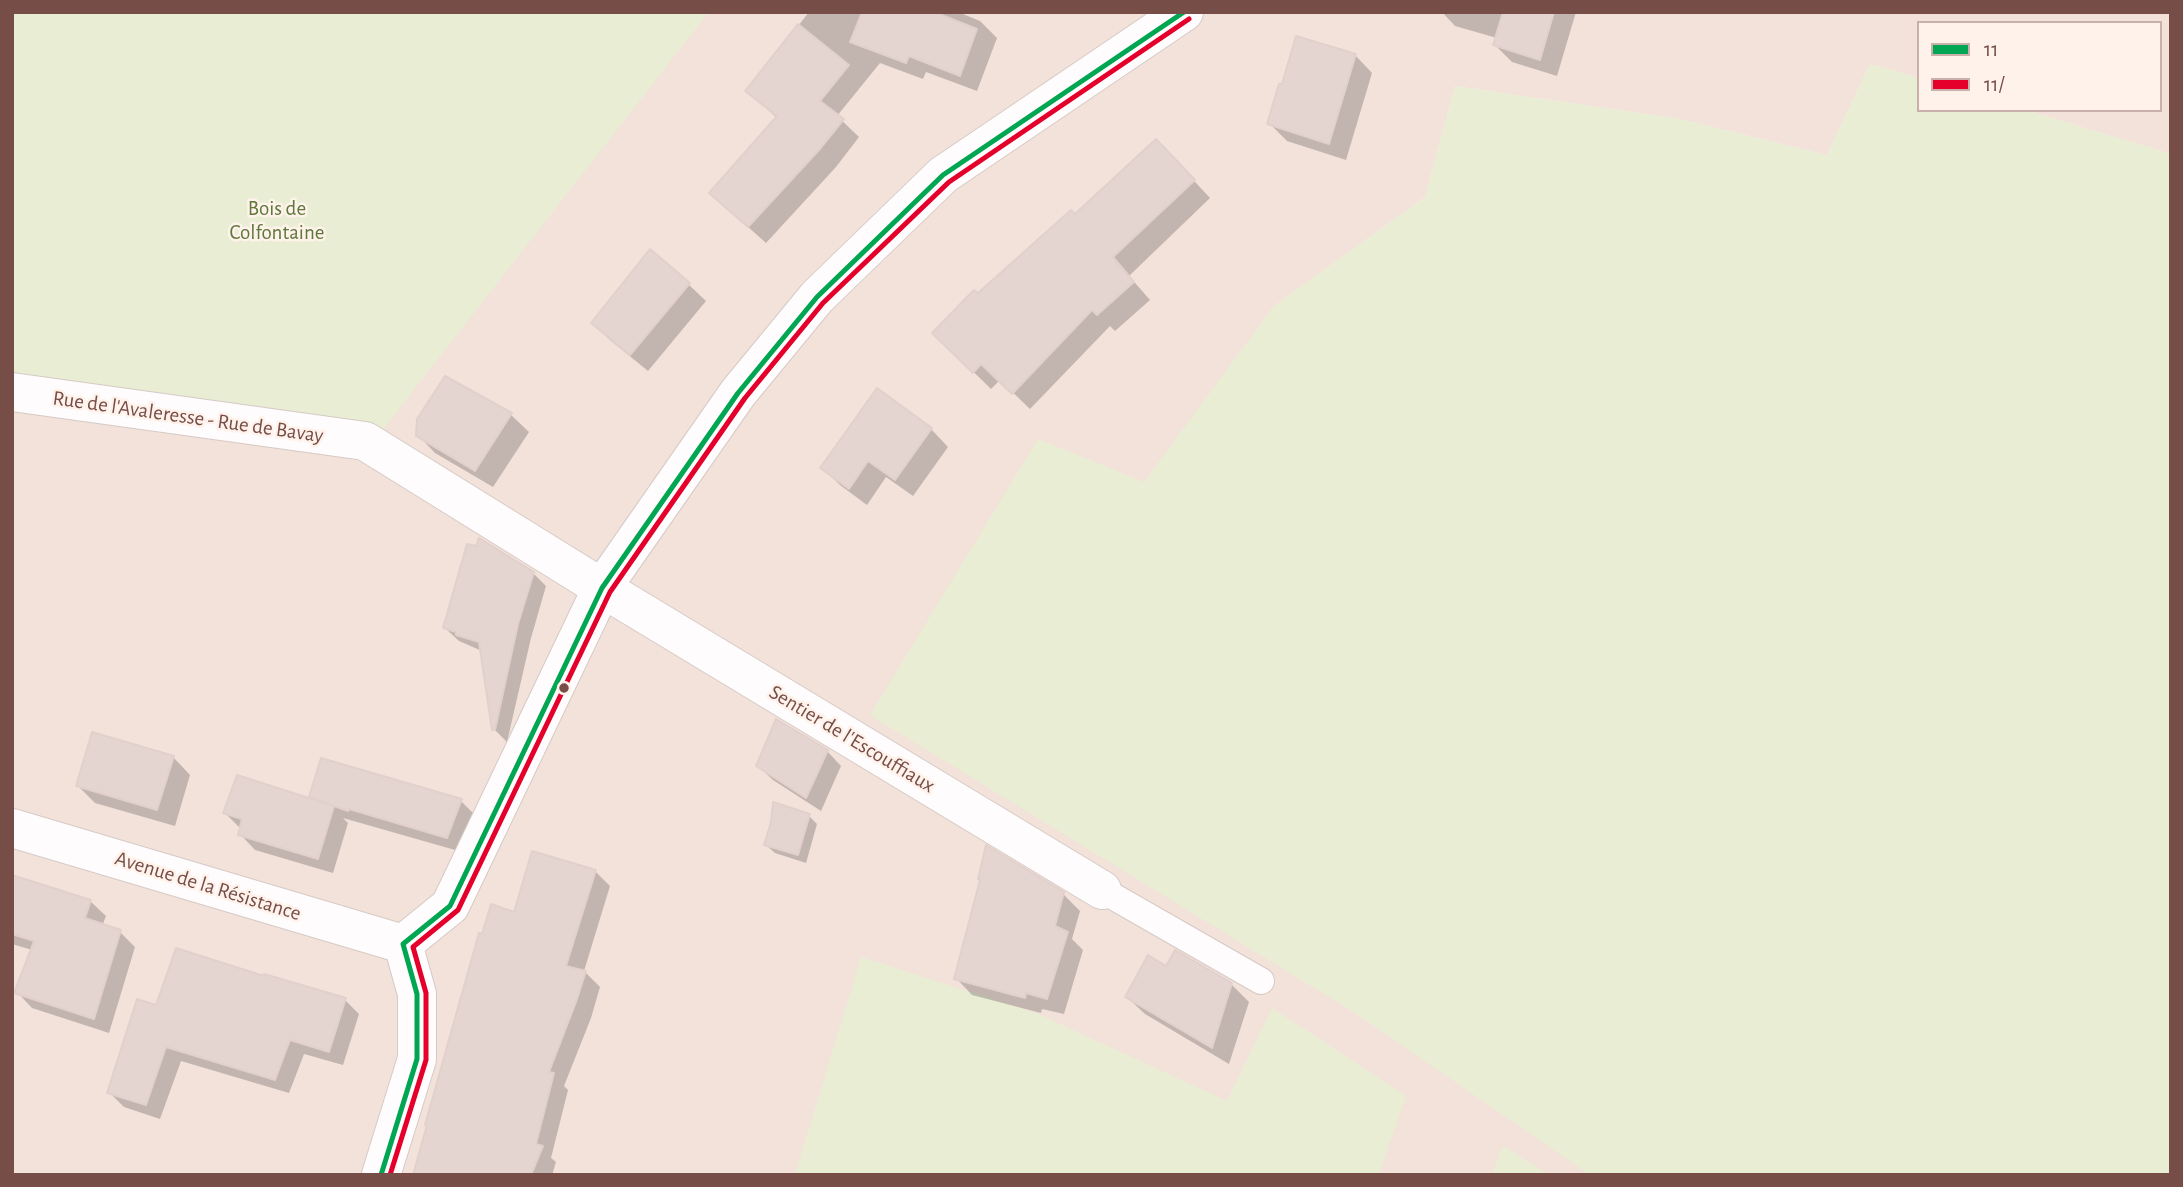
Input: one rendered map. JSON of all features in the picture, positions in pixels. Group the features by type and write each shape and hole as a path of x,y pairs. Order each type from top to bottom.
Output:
{"street":[{"path":"382,1175 417,1059 417,994 403,944 450,906 602,588 738,393 817,297 943,174 1184,12"},
{"name":"Rue de l'Avaleresse - Rue de Bavay","path":"12,392 365,441"},
{"name":"Sentier de l'Escouffiaux","path":"365,441 602,588 1102,890"},
{"name":"Avenue de la Résistance","path":"12,828 403,944"}],"lane":[{"path":"1102,890 1261,981"}],"shaded area":[{"path":"678,12 2171,12 2171,154 2032,112 2162,112 2162,21 1917,21 1917,77 1870,64 1827,155 1680,119 1455,86 1425,197 1273,307 1609,1175 12,1175 12,392"}],"green space":[{"name":"Bois de Colfontaine","path":"12,12 709,12 367,450 12,386"},
{"path":"1870,64 1917,77 1917,112 2032,112 2171,154 2171,1175 1590,1175 1355,1013 870,715 1038,439 1144,482 1273,307 1425,197 1455,86 1680,119 1827,155"},
{"path":"861,957 1036,1013 1227,1101 1272,1008 1406,1096 1379,1175 795,1175"},
{"path":"1503,1146 1549,1175 1492,1175"}],"building":[{"path":"862,12 934,12 977,29 960,76 909,56 906,63 850,42"},
{"path":"1503,12 1554,12 1540,60 1493,45"},
{"path":"798,24 849,65 820,101 844,119 748,227 709,193 777,116 745,91"},
{"path":"1296,36 1356,54 1329,144 1267,124"},
{"path":"1156,139 1195,180 1113,257 1134,282 1097,315 1092,310 1012,394 981,364 973,373 932,333 974,290 978,293 1071,210 1075,214"},
{"path":"650,249 690,283 630,355 591,323"},
{"path":"445,376 512,413 475,471 416,436 417,419"},
{"path":"877,388 932,428 895,480 868,461 849,489 820,468"},
{"path":"479,538 534,572 518,624 495,730 492,730 479,642 443,628 467,544 476,546"},
{"path":"776,719 828,750 806,798 756,766"},
{"path":"92,732 174,756 157,810 76,786"},
{"path":"321,758 462,799 447,838 349,809 348,811 309,797"},
{"path":"237,775 334,806 318,859 238,835 242,819 223,813"},
{"path":"773,802 810,814 798,855 764,845 771,822"},
{"path":"986,845 1064,892 1055,926 1068,932 1047,999 1026,993 1025,998 954,979 980,880 978,879"},
{"path":"532,851 596,870 566,966 586,971 549,1072 554,1073 536,1144 543,1146 531,1175 413,1175 479,933 482,934 491,904 514,912"},
{"path":"12,875 91,900 85,918 121,930 94,1019 14,993 34,941 12,934"},
{"path":"176,948 346,998 329,1052 290,1040 275,1080 166,1047 146,1105 107,1093 137,999 156,1005"},
{"path":"1175,950 1232,983 1212,1048 1125,997 1148,955 1166,966"}],"transit line":[{"name":"11","path":"381,1175 417,1059 417,994 403,944 450,906 602,588 738,393 817,297 943,175 1184,12"},
{"name":"11/","path":"390,1175 426,1060 426,993 413,947 458,910 610,592 745,398 823,303 949,182 1189,19"}]}
